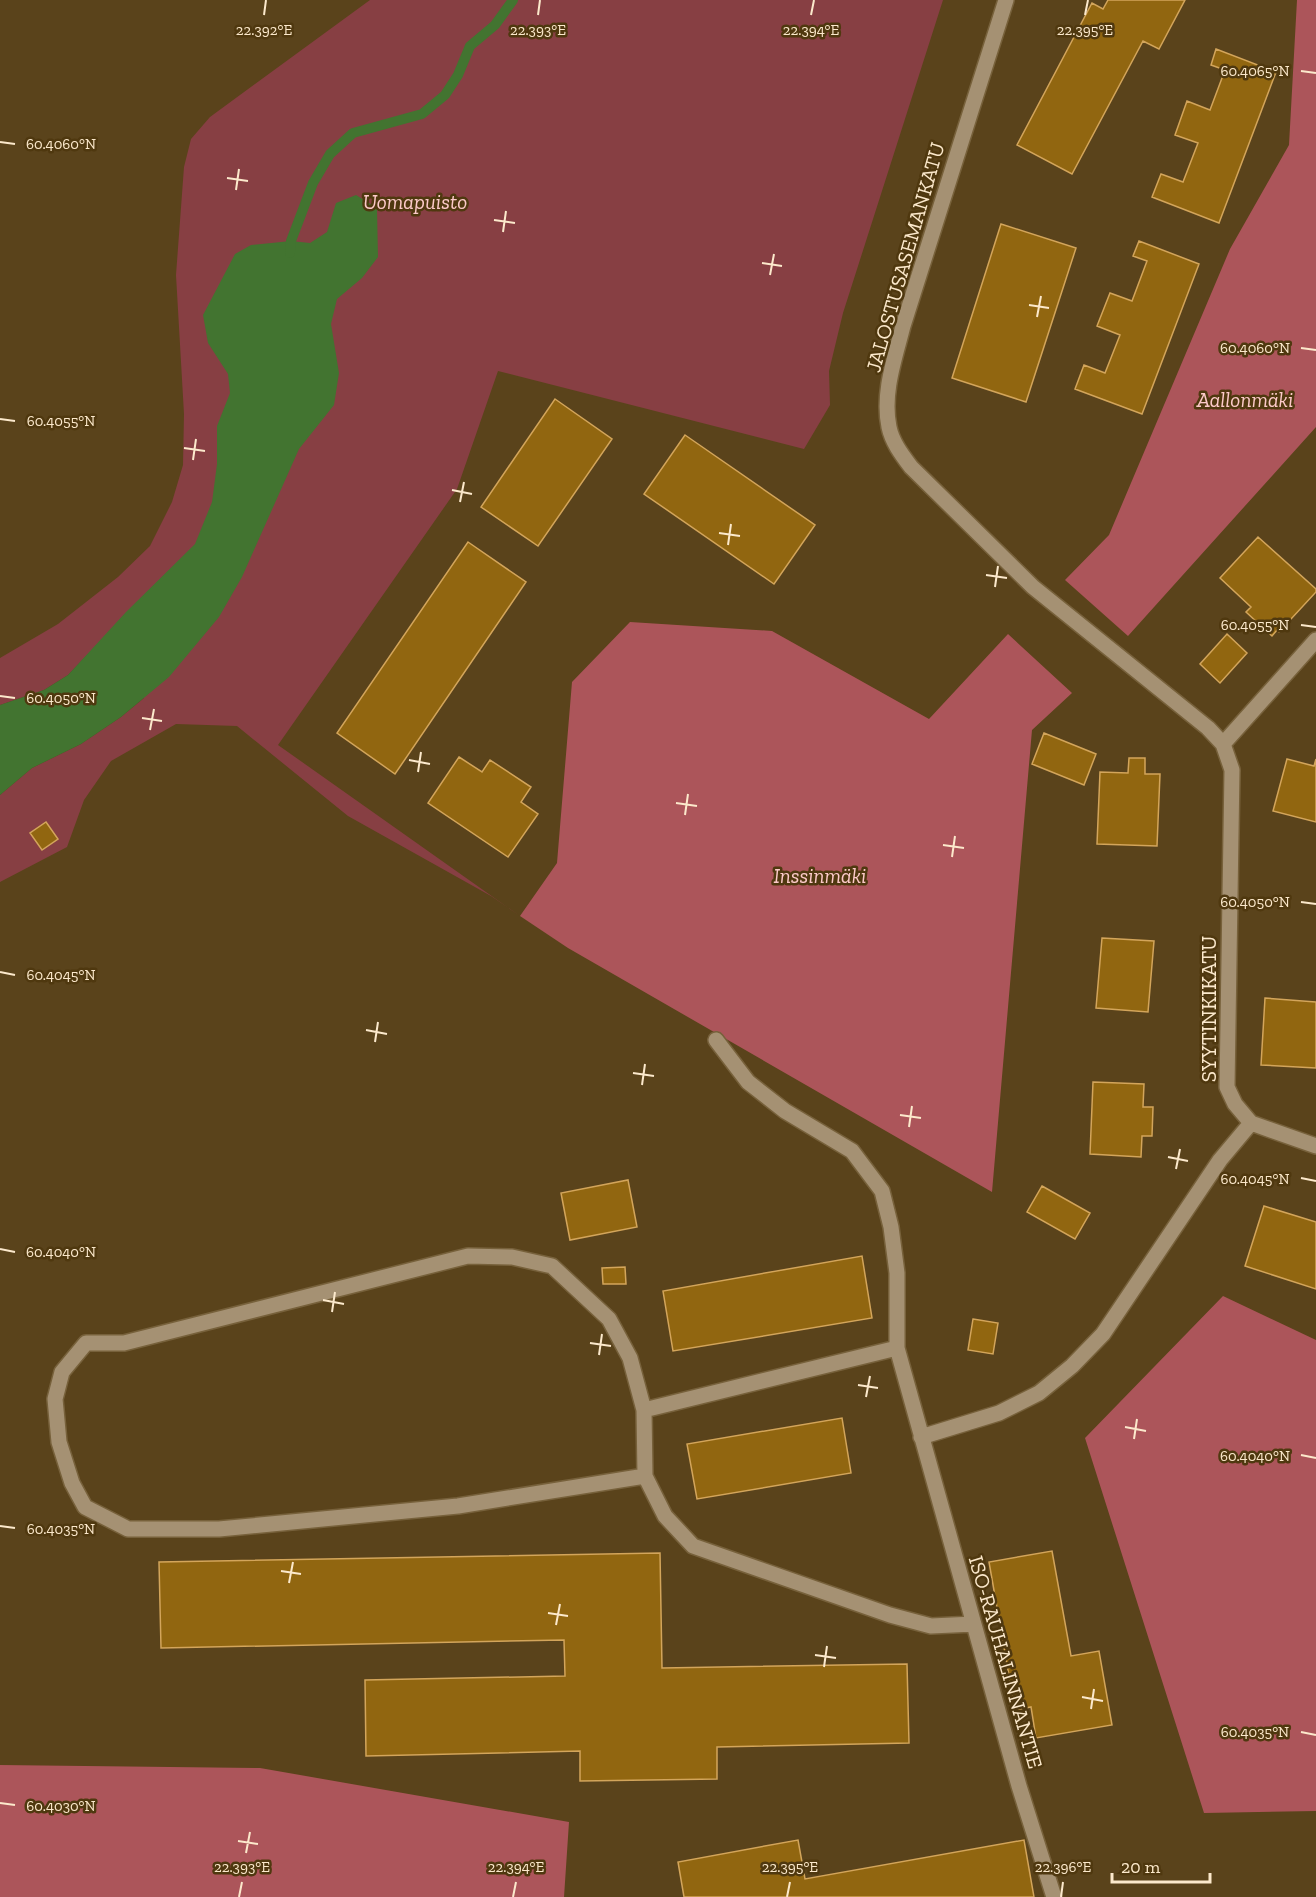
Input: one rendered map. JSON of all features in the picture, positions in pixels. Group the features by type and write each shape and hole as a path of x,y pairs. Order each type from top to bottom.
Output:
{"street":[{"name":"JALOSTUSASEMANKATU","path":"1006,0 903,326 886,403 889,428 898,449 911,467 1033,587 1208,728 1223,744"},
{"path":"1223,744 1316,640"},
{"name":"SYYTINKIKATU","path":"1223,744 1232,770 1227,1086 1235,1104 1251,1123"},
{"name":"ISO-RAUHALINNANTIE","path":"716,1040 747,1083 785,1111 852,1151 882,1191 891,1227 897,1273 897,1348 1019,1786 1054,1897"},
{"path":"921,1437 999,1413 1039,1393 1072,1366 1103,1334 1220,1160 1251,1123 1316,1146"},
{"path":"645,1476 458,1506 219,1529 128,1529 85,1507 72,1483 59,1442 55,1399 62,1372 87,1343 124,1343 468,1256 512,1257 552,1266 609,1318 630,1358 644,1410 645,1476 665,1516 693,1546 900,1618 931,1626 974,1624"},
{"path":"644,1410 897,1348"}],"green space":[{"name":"Uomapuisto","path":"370,0 943,0 843,313 829,371 830,405 804,449 498,371 457,489 278,745 520,916 491,896 348,816 237,726 176,724 111,761 84,800 67,847 0,882 0,795 32,768 81,744 144,698 90,652 68,675 44,690 0,705 0,658 58,624 118,577 150,546 172,502 183,465 184,414 176,275 184,167 191,139 210,117"},
{"name":"Aallonmäki","path":"1297,0 1316,0 1316,427 1128,636 1065,580 1109,535 1230,249 1289,145"},
{"name":"Inssinmäki","path":"630,622 772,631 929,719 1008,634 1072,693 1032,730 992,1192 568,948 520,916 557,863 572,682"},
{"path":"1223,1296 1316,1340 1316,1811 1204,1813 1085,1438"},
{"path":"0,1765 260,1768 569,1822 564,1897 0,1897"}],"shaded area":[{"path":"356,195 377,208 378,257 362,278 337,299 331,324 339,373 334,405 299,449 242,577 219,617 169,677 121,717 81,744 32,768 0,795 0,705 44,690 68,675 126,612 195,544 212,502 217,464 217,426 230,393 228,374 208,343 203,315 235,254 251,245 291,241 310,243 327,232 336,203"}],"building":[{"path":"1108,0 1185,0 1159,49 1143,41 1072,174 1017,145 1092,3 1103,9"},
{"path":"1216,49 1276,72 1219,223 1152,197 1161,174 1183,182 1198,143 1175,135 1187,101 1210,110 1225,70 1211,65"},
{"path":"1001,224 1076,248 1026,402 952,378"},
{"path":"1139,241 1199,264 1142,414 1075,389 1084,365 1105,373 1120,335 1097,326 1110,293 1132,301 1147,261 1133,256"},
{"path":"555,399 612,439 538,546 481,507"},
{"path":"685,435 815,525 774,584 644,494"},
{"path":"1258,537 1316,589 1316,592 1279,632 1277,630 1272,636 1246,612 1251,607 1220,578"},
{"path":"468,542 526,582 395,774 337,733"},
{"path":"1227,634 1247,653 1220,683 1200,664"},
{"path":"1044,733 1096,754 1084,785 1032,764"},
{"path":"459,757 482,772 490,760 531,787 521,802 538,814 508,857 428,803"},
{"path":"1129,758 1145,758 1145,774 1160,774 1157,846 1097,844 1100,772 1128,773"},
{"path":"1287,759 1314,766 1316,759 1316,822 1273,811"},
{"path":"46,822 58,839 42,850 30,833"},
{"path":"1102,938 1154,941 1148,1012 1096,1008"},
{"path":"1265,998 1316,1002 1316,1068 1261,1065"},
{"path":"1093,1082 1144,1084 1143,1107 1153,1107 1152,1136 1142,1136 1141,1157 1090,1154"},
{"path":"628,1180 637,1227 570,1240 561,1193"},
{"path":"1042,1186 1090,1213 1075,1239 1027,1212"},
{"path":"1264,1206 1316,1222 1316,1289 1245,1266"},
{"path":"862,1256 872,1318 673,1351 663,1291"},
{"path":"625,1267 626,1284 603,1284 602,1268"},
{"path":"973,1319 998,1323 993,1354 968,1350"},
{"path":"842,1418 851,1473 697,1499 687,1444"},
{"path":"1052,1551 1071,1656 1099,1651 1112,1725 1036,1738 1031,1707 1015,1710 989,1562"},
{"path":"660,1553 662,1668 907,1664 909,1743 717,1747 717,1779 580,1781 580,1751 366,1756 365,1680 565,1676 564,1640 161,1648 159,1562"},
{"path":"798,1840 805,1879 1024,1840 1034,1897 684,1897 678,1862"}],"waterway":[{"path":"290,253 291,241 313,183 330,154 353,133 422,114 445,95 458,75 470,46 495,25 513,0"}]}
